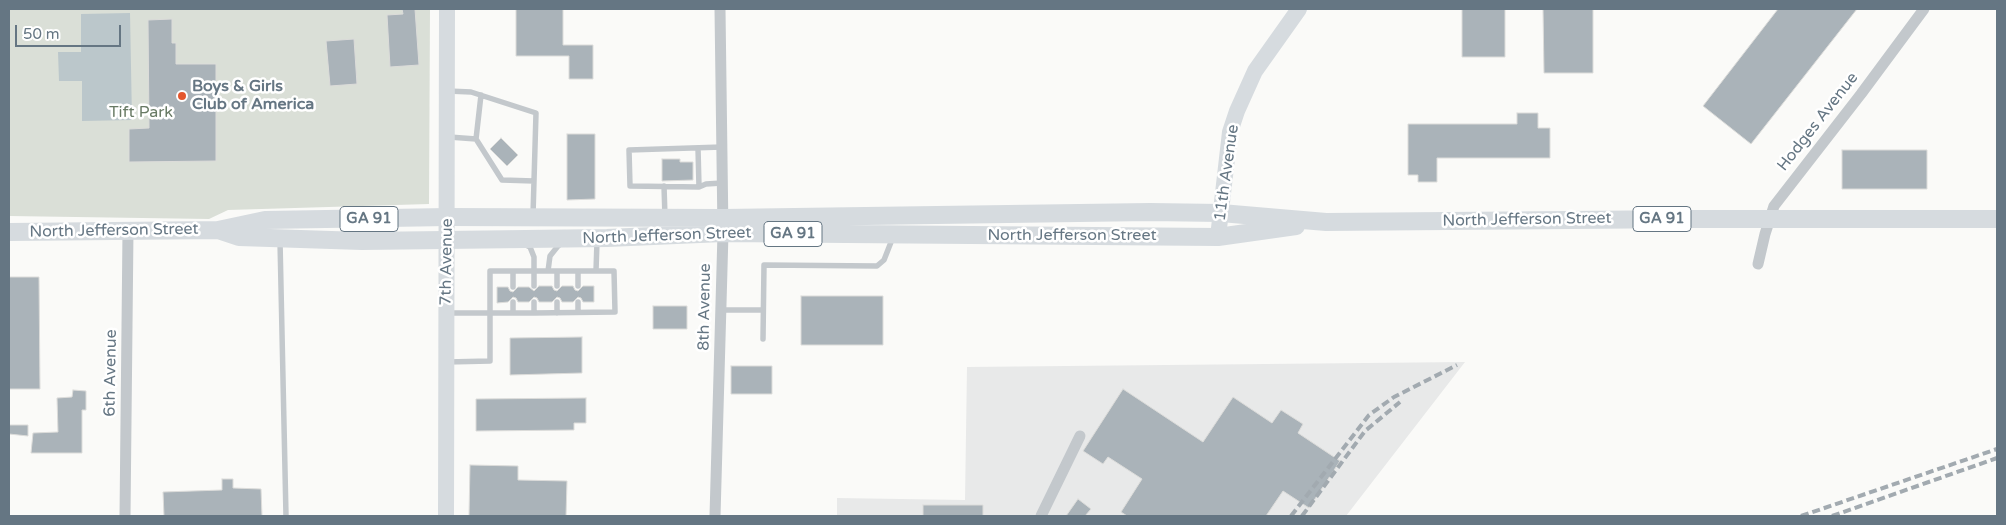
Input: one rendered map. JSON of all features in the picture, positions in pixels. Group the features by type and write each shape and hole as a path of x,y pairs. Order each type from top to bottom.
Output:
{"main road":[{"name":"North Jefferson Street","path":"218,230 238,238 516,240 596,238 723,226 1221,213 1326,222 1997,219"},
{"name":"North Jefferson Street","path":"9,232 218,230 265,220 533,217 665,218 723,226 894,235 1218,237 1326,222"}],"street":[{"name":"7th Avenue","path":"446,516 447,9"},
{"name":"8th Avenue","path":"715,516 723,226 720,9"},
{"name":"11th Avenue","path":"1218,237 1230,132 1240,102 1255,71 1299,9"},
{"name":"Hodges Avenue","path":"1758,264 1774,206 1924,9"},
{"name":"6th Avenue","path":"125,516 128,231"},
{"path":"1041,516 1080,436"}],"lane":[{"path":"447,91 472,92 536,113 533,217"},
{"path":"481,95 476,139 502,180 534,181"},
{"path":"447,137 476,139"},
{"path":"722,147 629,150 630,186 699,187 706,184 722,183"},
{"path":"698,148 699,187"},
{"path":"664,186 665,218"},
{"path":"763,339 764,265 877,266 884,260 894,235"},
{"path":"596,238 596,271"},
{"path":"280,239 286,516"},
{"path":"548,271 550,256 558,246 569,239"},
{"path":"516,240 530,247 534,257 534,286"},
{"path":"447,313 490,313 557,313 615,312 614,271 490,271 490,313 490,361 447,362"},
{"path":"513,271 513,287"},
{"path":"557,271 557,286"},
{"path":"578,271 578,286"},
{"path":"513,302 513,313"},
{"path":"534,302 534,313"},
{"path":"557,302 557,313"},
{"path":"578,302 578,312"},
{"path":"721,310 763,310"}],"shaded area":[{"path":"130,13 132,120 82,121 82,81 59,81 58,52 81,52 81,14"},
{"path":"1465,362 1346,516 837,516 837,498 965,500 967,367"}],"green space":[{"name":"Tift Park","path":"9,9 430,9 429,204 228,210 209,219 9,216"}],"building":[{"path":"402,9 415,9 419,65 390,67 387,15 403,14"},
{"path":"516,9 563,9 563,45 593,45 593,79 569,79 569,56 516,56"},
{"path":"1462,9 1505,9 1505,57 1462,57"},
{"path":"1543,9 1593,9 1593,73 1544,73"},
{"path":"1778,9 1857,9 1751,144 1703,106"},
{"name":"Boys & Girls Club of America","path":"172,19 172,43 176,43 176,64 216,64 216,161 129,162 129,129 149,128 148,20"},
{"path":"354,39 357,84 330,86 326,41"},
{"path":"1517,113 1538,113 1538,128 1550,128 1550,158 1437,158 1437,182 1418,182 1418,175 1408,175 1408,124 1517,124"},
{"path":"567,134 595,134 595,199 567,200"},
{"path":"501,138 518,155 507,166 490,149"},
{"path":"1842,150 1927,150 1927,189 1842,189"},
{"path":"662,159 680,159 680,162 693,162 693,180 662,181"},
{"path":"9,277 39,277 40,389 9,389"},
{"path":"539,286 552,286 557,291 562,286 573,286 578,291 583,286 594,286 594,302 583,302 578,297 573,302 562,302 557,297 552,302 539,302 534,297 529,302 518,302 513,297 508,302 497,303 497,287 508,287 513,292 518,287 529,287 534,291"},
{"path":"801,296 883,296 883,345 801,345"},
{"path":"653,306 687,306 687,329 653,329"},
{"path":"582,337 582,373 510,375 510,338"},
{"path":"731,366 772,366 772,394 731,394"},
{"path":"1123,389 1203,442 1233,397 1272,423 1281,410 1303,424 1298,433 1340,461 1309,508 1283,491 1266,516 1127,516 1121,512 1142,479 1108,457 1103,464 1083,451"},
{"path":"73,390 86,391 86,410 82,410 82,453 31,453 33,433 58,432 57,398 72,397"},
{"path":"586,398 586,423 574,423 574,430 476,431 476,399"},
{"path":"9,425 28,425 28,436 9,434"},
{"path":"470,465 518,466 518,480 567,481 566,516 469,516"},
{"path":"222,479 233,479 233,488 261,489 262,516 164,516 163,492 222,490"},
{"path":"1078,499 1091,509 1085,516 1066,516"},
{"path":"923,505 983,505 983,516 923,516"}],"railway":[{"path":"1291,516 1369,415 1394,397 1457,365"},
{"path":"1302,516 1365,431 1400,402"},
{"path":"1801,516 1997,449"},
{"path":"1832,516 1997,458"}],"place":[{"name":"Boys & Girls Club of America","path":"182,96"}]}
